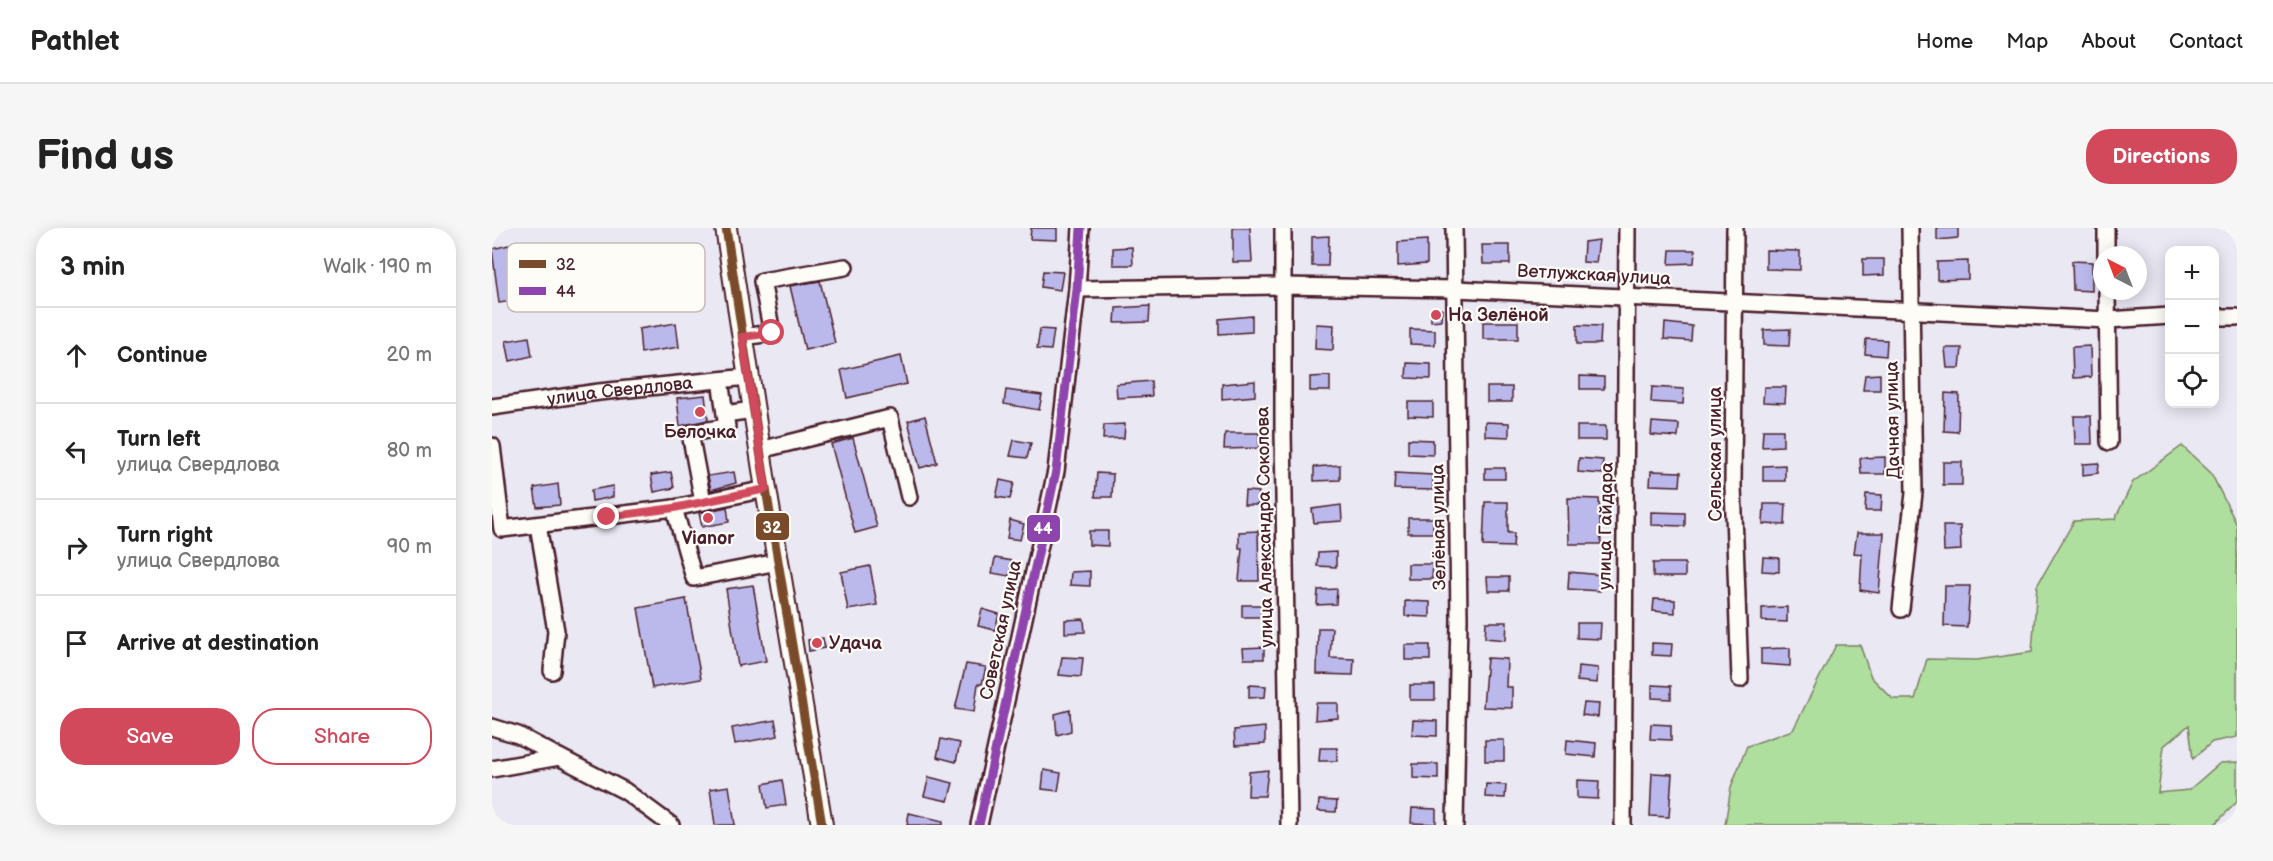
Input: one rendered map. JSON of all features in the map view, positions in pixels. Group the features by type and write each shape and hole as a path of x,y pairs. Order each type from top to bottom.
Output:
{"main road":[{"path":"726,228 753,410 822,825"}],"street":[{"name":"Советская улица","path":"979,825 1056,471 1077,289 1081,228"},
{"name":"улица Александра Соколова","path":"1283,228 1288,825"},
{"name":"Зелёная улица","path":"1454,228 1459,619 1455,825"},
{"name":"улица Гайдара","path":"1623,825 1627,228"},
{"name":"Сельская улица","path":"1735,228 1733,486 1740,679"},
{"name":"Дачная улица","path":"1901,609 1914,493 1910,310 1911,228"},
{"path":"2106,228 2106,246"},
{"path":"742,337 772,333 762,281 845,267"},
{"name":"Ветлужская улица","path":"1077,289 1283,286 1456,289 1628,295 1735,303 2108,320 2165,316"},
{"path":"2107,300 2109,442"},
{"path":"2219,317 2237,318"},
{"name":"улица Свердлова","path":"492,407 599,392 748,376"},
{"path":"703,502 690,433 727,427 720,380"},
{"path":"725,414 753,410"},
{"path":"760,450 890,418 909,497"},
{"path":"492,446 502,529 674,508 766,489"},
{"path":"674,508 694,578 778,562"},
{"path":"538,525 556,632 552,671"},
{"path":"492,727 518,735 625,791 670,825"},
{"path":"492,769 559,757"}],"green space":[{"path":"2182,446 2211,473 2237,525 2237,737 2212,742 2193,759 2189,725 2164,746 2158,793 2189,790 2220,763 2237,762 2237,802 2214,825 1725,825 1731,787 1747,746 1793,730 1836,645 1860,645 1871,677 1893,699 1915,699 1927,659 1977,660 2032,652 2037,586 2074,521 2115,519 2133,482"}],"building":[{"path":"1031,228 1057,228 1057,240 1030,239"},
{"path":"1233,228 1250,228 1252,262 1233,262"},
{"path":"1937,228 1958,228 1958,238 1937,240"},
{"path":"1329,236 1328,266 1312,266 1312,237"},
{"path":"1427,240 1427,264 1398,266 1398,242"},
{"path":"1599,240 1596,263 1583,262 1584,242"},
{"path":"507,245 507,302 499,303 492,249"},
{"path":"1482,245 1510,245 1510,264 1483,264"},
{"path":"1132,247 1133,265 1113,265 1113,248"},
{"path":"1670,250 1695,250 1694,263 1669,264"},
{"path":"1766,250 1800,251 1800,270 1766,269"},
{"path":"1863,259 1884,259 1884,275 1863,276"},
{"path":"1968,261 1968,279 1937,280 1937,262"},
{"path":"2072,261 2092,262 2092,291 2073,290"},
{"path":"1043,271 1063,272 1060,290 1041,287"},
{"path":"820,281 835,343 805,350 790,286"},
{"path":"1150,306 1149,322 1115,323 1116,308"},
{"name":"На Зелёной","path":"1442,309 1441,320 1431,321 1431,310"},
{"path":"1252,316 1252,332 1219,334 1219,319"},
{"path":"1483,322 1518,322 1518,339 1483,339"},
{"path":"676,323 679,347 641,353 639,329"},
{"path":"1665,323 1692,326 1691,341 1664,339"},
{"path":"1316,324 1334,325 1333,350 1315,349"},
{"path":"1577,325 1601,326 1600,344 1577,344"},
{"path":"1040,329 1054,330 1051,350 1037,349"},
{"path":"1410,329 1435,330 1435,345 1410,344"},
{"path":"1790,329 1789,346 1764,345 1764,330"},
{"path":"529,337 532,356 510,361 506,341"},
{"path":"1866,339 1887,340 1886,356 1865,354"},
{"path":"2090,346 2091,377 2073,378 2072,347"},
{"path":"1945,348 1962,348 1960,368 1947,368"},
{"path":"901,356 907,384 847,398 841,370"},
{"path":"1407,363 1431,364 1431,379 1406,378"},
{"path":"1880,374 1880,390 1863,390 1865,375"},
{"path":"1330,376 1330,391 1310,391 1310,377"},
{"path":"1580,376 1604,377 1604,389 1580,389"},
{"path":"1151,381 1152,396 1117,398 1116,384"},
{"path":"1255,381 1255,396 1222,399 1222,384"},
{"path":"1487,387 1512,387 1512,402 1487,402"},
{"path":"1652,387 1684,389 1683,404 1651,402"},
{"path":"1764,387 1786,387 1785,403 1763,402"},
{"path":"1006,390 1042,395 1039,410 1004,404"},
{"path":"1945,393 1959,394 1958,432 1944,431"},
{"path":"705,395 708,420 680,426 677,398"},
{"path":"1408,402 1433,402 1433,417 1408,416"},
{"path":"925,416 937,463 920,468 908,421"},
{"path":"2074,416 2091,416 2092,444 2075,444"},
{"path":"1485,422 1509,423 1509,437 1485,436"},
{"path":"1652,422 1679,424 1678,437 1651,435"},
{"path":"1125,424 1124,438 1103,439 1104,425"},
{"path":"1577,426 1606,426 1606,440 1577,440"},
{"path":"1763,430 1783,430 1783,446 1762,447"},
{"path":"1225,433 1259,433 1259,448 1224,449"},
{"path":"853,438 877,527 855,533 831,444"},
{"path":"1408,439 1433,440 1433,455 1408,454"},
{"path":"1014,440 1031,443 1027,458 1010,456"},
{"path":"1885,457 1885,474 1861,474 1860,458"},
{"path":"1579,458 1603,460 1602,474 1578,472"},
{"path":"1943,462 1962,462 1962,485 1943,485"},
{"path":"2099,463 2098,473 2083,475 2083,464"},
{"path":"1340,465 1340,480 1314,481 1314,467"},
{"path":"1785,465 1785,481 1763,481 1763,466"},
{"path":"1485,468 1505,468 1505,479 1485,479"},
{"path":"1651,471 1681,472 1680,486 1650,485"},
{"path":"671,472 674,488 654,492 651,475"},
{"path":"734,472 736,483 711,490 708,476"},
{"path":"1097,473 1113,474 1112,497 1095,497"},
{"path":"1395,473 1433,475 1433,490 1394,489"},
{"path":"1000,480 1014,483 1010,499 996,497"},
{"path":"558,484 560,505 537,507 534,488"},
{"path":"613,486 613,497 592,501 591,490"},
{"path":"1245,491 1259,492 1258,505 1244,505"},
{"path":"1866,494 1882,495 1881,511 1865,511"},
{"path":"1568,498 1599,499 1601,544 1569,544"},
{"path":"1485,502 1508,502 1508,533 1514,533 1513,547 1483,546"},
{"path":"1764,504 1786,504 1785,525 1763,524"},
{"path":"1341,505 1342,521 1314,523 1312,509"},
{"path":"727,507 729,522 702,527 699,513"},
{"path":"1651,512 1685,513 1685,526 1651,525"},
{"path":"1408,518 1433,518 1433,533 1408,533"},
{"path":"1010,520 1024,524 1020,540 1007,538"},
{"path":"1943,526 1960,526 1961,550 1944,551"},
{"path":"1089,531 1108,531 1108,546 1089,545"},
{"path":"1258,531 1259,581 1239,581 1242,548 1239,548 1239,532"},
{"path":"1857,533 1884,533 1879,593 1860,590 1862,554 1854,553"},
{"path":"1336,552 1336,567 1317,566 1318,553"},
{"path":"1763,557 1779,558 1779,572 1762,571"},
{"path":"995,558 1013,561 1009,576 992,573"},
{"path":"1653,563 1685,563 1685,577 1653,577"},
{"path":"1408,564 1433,564 1432,579 1408,579"},
{"path":"870,566 877,605 848,610 841,572"},
{"path":"1090,571 1090,586 1070,585 1071,572"},
{"path":"1569,572 1601,575 1600,591 1568,589"},
{"path":"1487,577 1509,577 1509,591 1488,591"},
{"path":"753,585 766,661 738,666 726,589"},
{"path":"1945,586 1970,586 1967,627 1944,626"},
{"path":"1337,589 1336,604 1317,605 1318,590"},
{"path":"686,599 701,679 652,688 638,608"},
{"path":"1654,599 1675,600 1675,613 1653,611"},
{"path":"1405,601 1430,602 1430,617 1405,616"},
{"path":"1242,605 1263,605 1261,617 1242,617"},
{"path":"1787,607 1787,622 1762,621 1762,608"},
{"path":"982,609 999,614 995,630 978,626"},
{"path":"1084,619 1085,632 1065,633 1065,620"},
{"path":"1486,622 1507,622 1506,640 1485,638"},
{"path":"1577,623 1601,623 1600,639 1577,638"},
{"path":"1318,628 1332,628 1330,658 1354,659 1353,675 1317,674"},
{"path":"823,638 825,648 809,651 808,640"},
{"path":"1652,643 1672,644 1671,656 1652,655"},
{"path":"1405,645 1430,645 1430,660 1405,660"},
{"path":"1264,647 1264,659 1244,659 1243,648"},
{"path":"1790,648 1790,666 1761,664 1761,649"},
{"path":"1062,657 1083,658 1081,677 1059,675"},
{"path":"1487,658 1507,659 1506,687 1512,687 1512,708 1483,707"},
{"path":"966,664 986,667 982,684 978,684 974,712 955,709"},
{"path":"1578,666 1598,668 1597,683 1577,681"},
{"path":"1249,685 1266,686 1265,697 1249,698"},
{"path":"1410,685 1435,685 1435,700 1410,700"},
{"path":"1652,685 1671,686 1671,699 1652,698"},
{"path":"1316,703 1338,703 1338,718 1315,720"},
{"path":"1584,703 1599,704 1598,717 1582,715"},
{"path":"1070,710 1071,731 1057,735 1055,714"},
{"path":"775,720 778,736 735,744 732,728"},
{"path":"1413,720 1437,721 1437,736 1412,735"},
{"path":"1651,724 1671,725 1671,740 1650,739"},
{"path":"1265,727 1265,744 1235,746 1234,730"},
{"path":"941,739 960,743 956,762 937,757"},
{"path":"1485,740 1504,740 1504,761 1485,761"},
{"path":"1567,740 1596,743 1595,757 1566,754"},
{"path":"1320,748 1337,748 1337,761 1319,761"},
{"path":"1413,764 1438,764 1438,779 1413,778"},
{"path":"1044,770 1061,773 1058,791 1042,789"},
{"path":"1268,770 1265,796 1248,796 1249,772"},
{"path":"1652,773 1672,774 1669,817 1650,816"},
{"path":"929,777 953,783 948,801 924,796"},
{"path":"782,780 786,805 767,808 763,784"},
{"path":"1577,780 1599,781 1598,799 1577,798"},
{"path":"1486,784 1506,785 1505,798 1485,797"},
{"path":"729,786 735,825 715,825 710,789"},
{"path":"1319,800 1337,801 1336,812 1318,811"},
{"path":"1412,808 1436,809 1436,824 1411,823"},
{"path":"909,813 943,821 943,825 907,825"}],"transit line":[{"name":"32","path":"726,228 766,489 822,825"},
{"name":"44","path":"979,825 1056,471 1077,289 1081,228"}],"place":[{"name":"На Зелёной","path":"1436,315"},
{"name":"Белочка","path":"700,412"},
{"name":"Vianor","path":"708,518"},
{"name":"Удача","path":"817,643"}],"route":[{"path":"607,517 674,508 766,489 742,337 772,333"}]}
